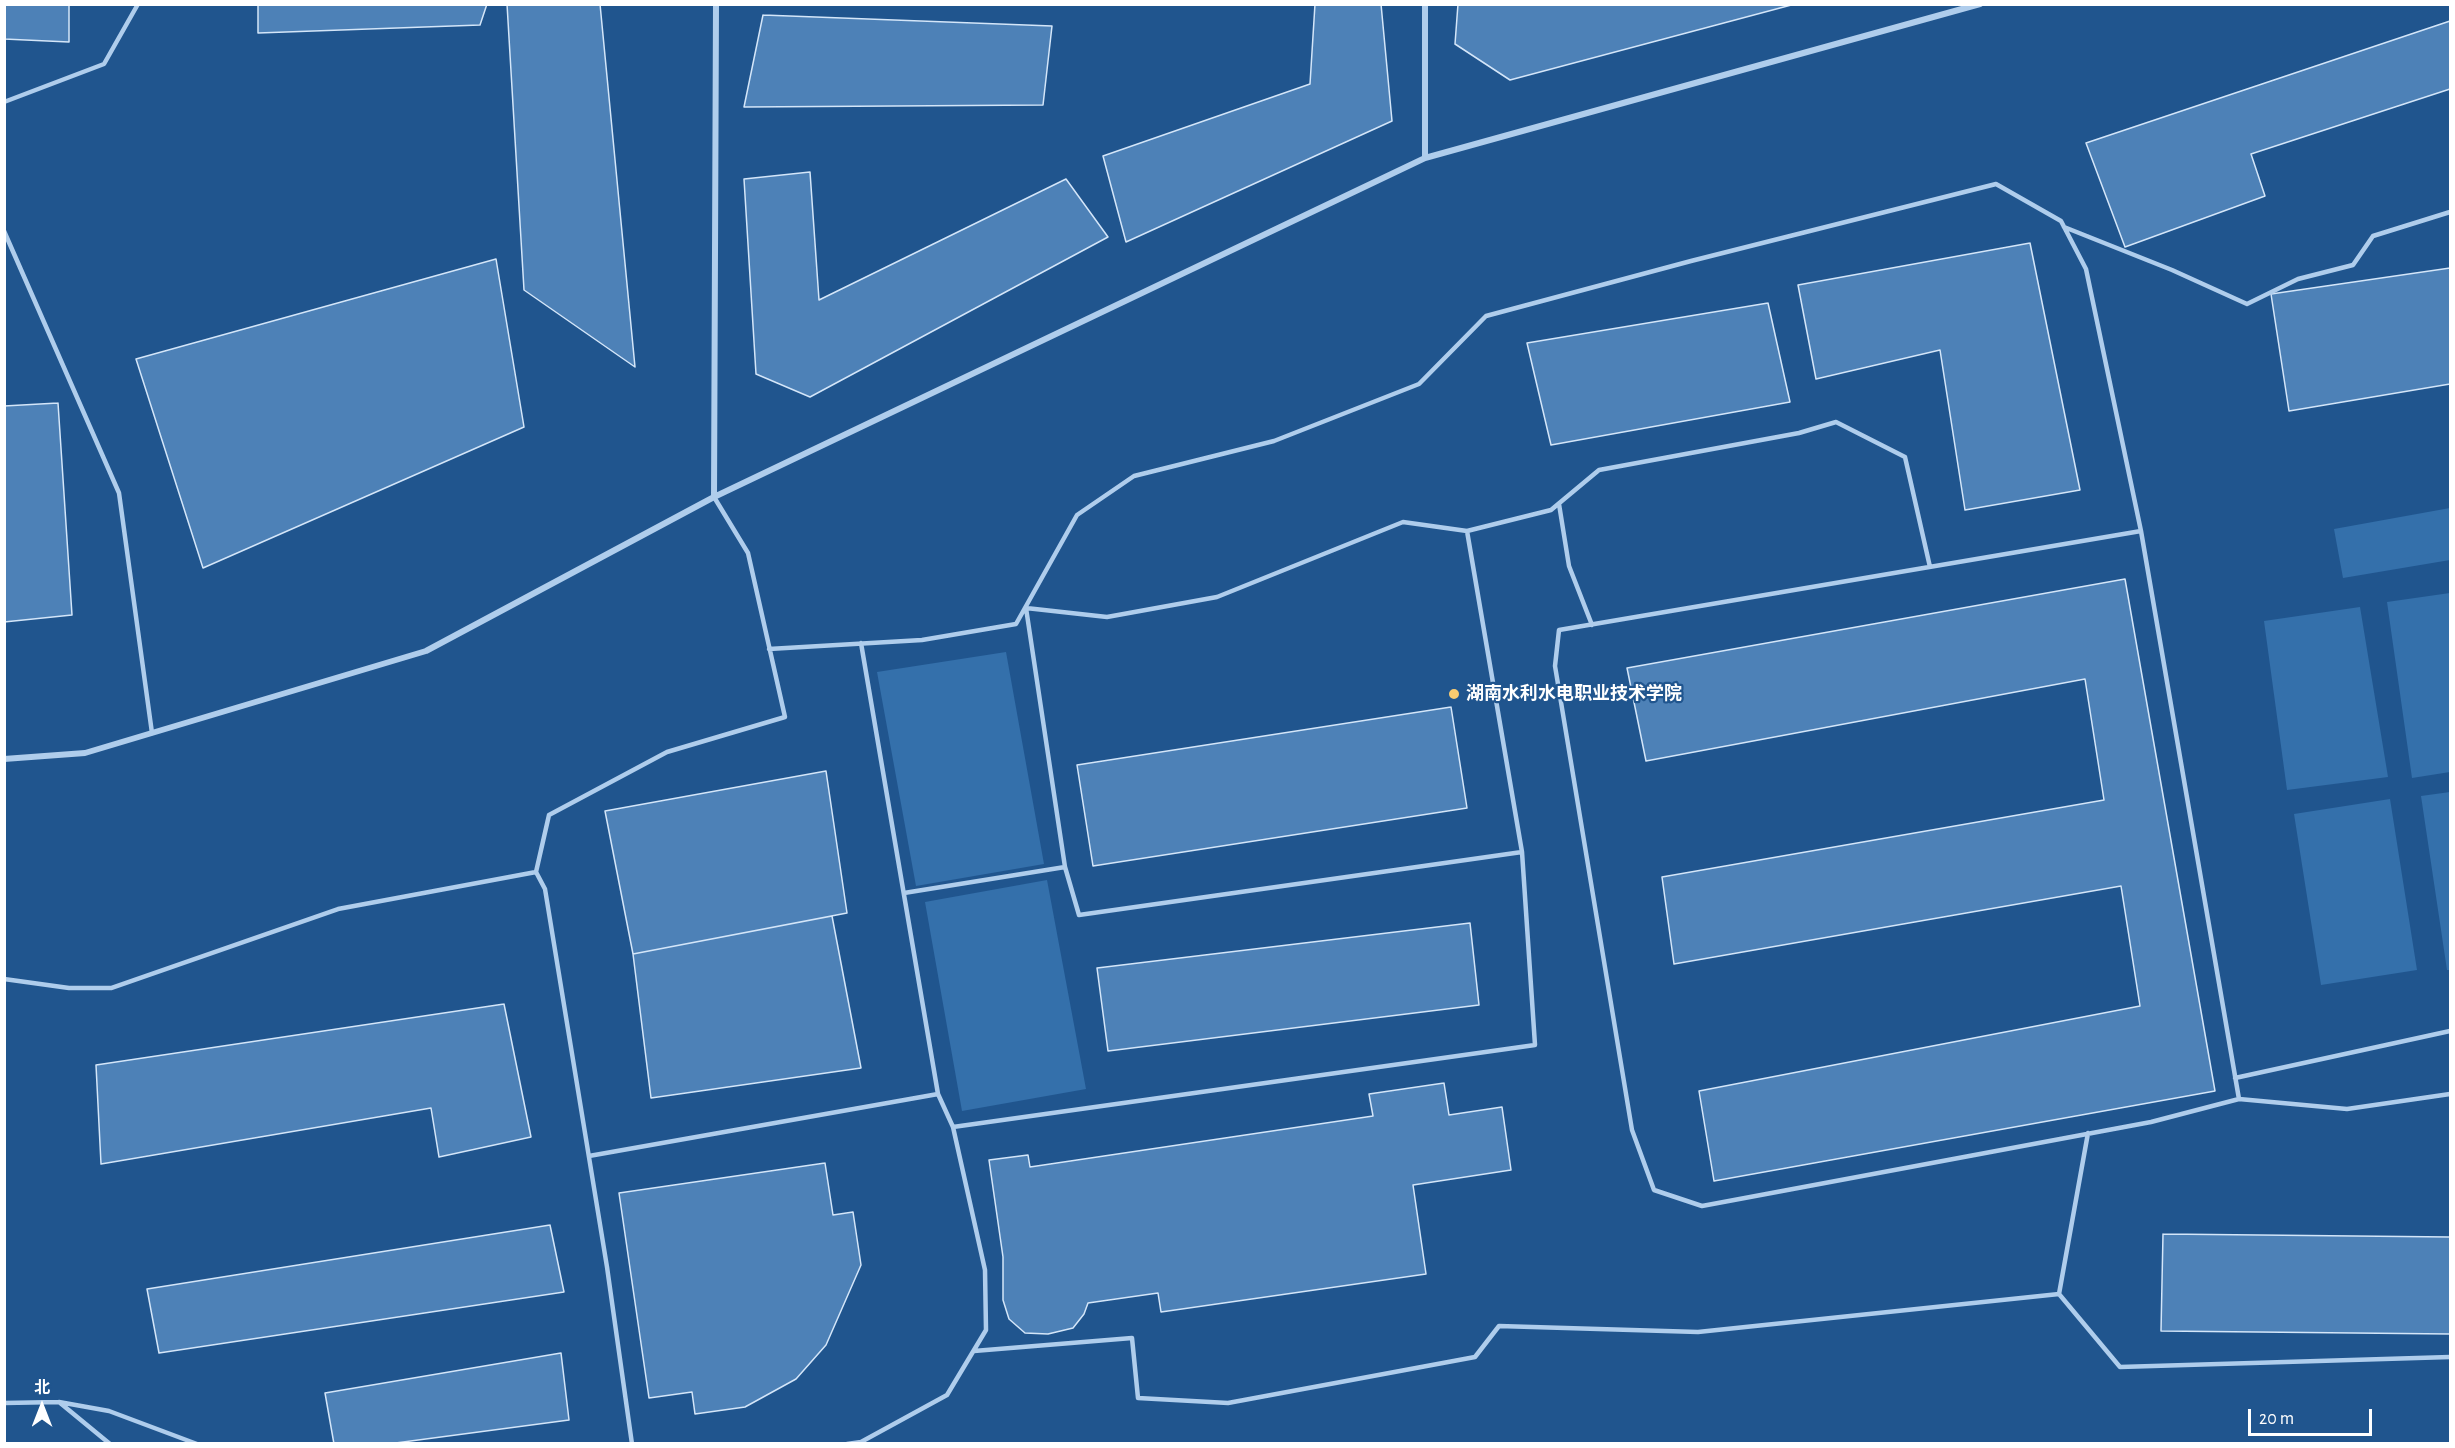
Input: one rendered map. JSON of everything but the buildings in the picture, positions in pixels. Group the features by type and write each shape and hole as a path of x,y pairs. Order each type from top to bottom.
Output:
{"street":[{"path":"714,497 716,4"},
{"path":"1425,4 1425,158"},
{"path":"4,759 85,753 426,651 714,497 1425,158 1980,4"}],"lane":[{"path":"4,102 104,64 138,4"},
{"path":"769,649 922,639 1016,624 1077,515 1134,476 1274,441 1419,384 1486,316 1691,261 1996,184 2061,221 2086,269 2141,531 2239,1099"},
{"path":"2064,227 2172,270 2247,304 2298,279 2353,265 2373,236 2451,212"},
{"path":"4,231 119,493 152,733"},
{"path":"1026,608 1107,617 1217,597 1403,522 1467,531 1551,510 1599,470 1799,434 1836,422 1905,457 1930,567"},
{"path":"632,1443 545,889 536,872 549,815 667,752 784,717 748,553 714,497"},
{"path":"1559,504 1569,566 1592,625"},
{"path":"953,1127 1535,1045 1522,852 1467,531"},
{"path":"2141,531 1559,630 1555,666 1632,1130 1654,1190 1702,1206 2151,1122 2239,1099 2347,1109 2451,1094"},
{"path":"1026,608 1065,867 1079,915 1522,852"},
{"path":"847,1443 861,1442 947,1395 986,1330 986,1270 953,1127 938,1094 861,643"},
{"path":"904,893 1065,867"},
{"path":"4,979 69,988 111,988 338,909 536,872"},
{"path":"2235,1078 2451,1031"},
{"path":"588,1156 938,1094"},
{"path":"2088,1133 2060,1294 2120,1367 2451,1357"},
{"path":"974,1351 1132,1338 1138,1398 1228,1403 1474,1357 1499,1326 1698,1332 2060,1294"},
{"path":"60,1402 110,1443"},
{"path":"4,1403 60,1402 109,1411 197,1443"}],"shaded area":[{"path":"2450,508 2450,560 2343,578 2334,529"},
{"path":"2450,593 2450,772 2412,778 2387,602"},
{"path":"2360,607 2388,777 2287,790 2264,621"},
{"path":"1006,652 1044,864 916,886 877,672"},
{"path":"2450,792 2450,970 2447,970 2421,796"},
{"path":"2390,799 2417,970 2321,985 2294,814"},
{"path":"1047,880 1086,1089 962,1111 925,902"}],"place":[{"name":"湖南水利水电职业技术学院","path":"1454,694"}]}
